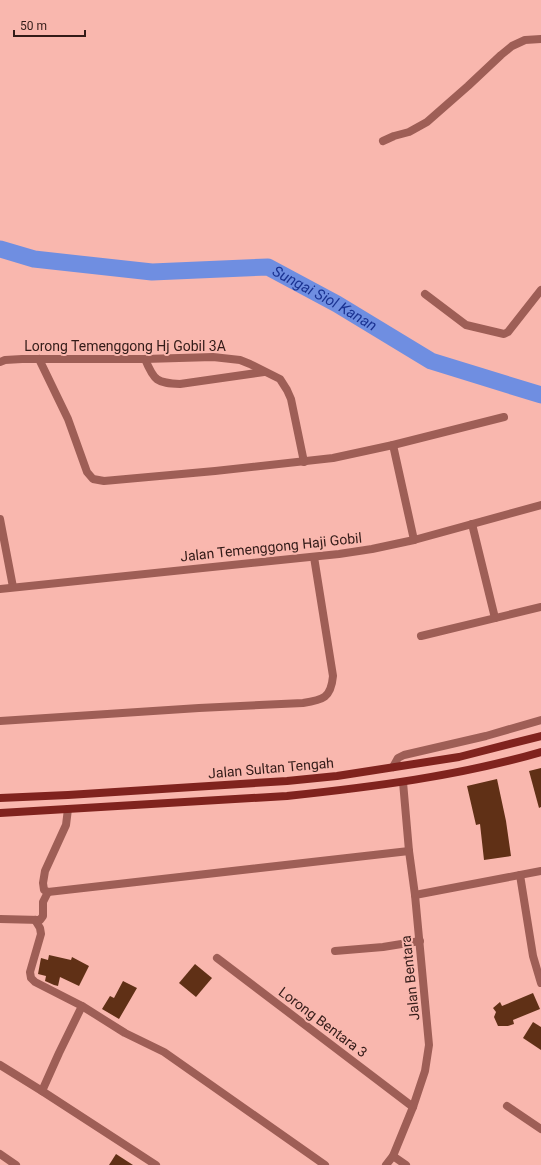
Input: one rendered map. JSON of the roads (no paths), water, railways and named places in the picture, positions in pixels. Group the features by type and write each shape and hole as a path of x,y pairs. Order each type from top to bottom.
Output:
{"main road":[{"name":"Jalan Sultan Tengah","path":"0,798 287,782 337,776 459,757 541,736"},
{"name":"Jalan Sultan Tengah","path":"0,813 287,796 334,791 403,782 521,758 541,752"}],"street":[{"path":"383,141 394,136 410,132 427,122 512,46 525,40 541,39"},
{"path":"425,294 466,325 504,334 508,332 541,290"},
{"name":"Lorong Temenggong Hj Gobil 3A","path":"0,362 39,359 145,360 213,357 231,359 250,364 280,379 287,390 293,408 304,462"},
{"path":"39,359 68,419 86,472 94,479 104,481 333,458 393,445 504,417"},
{"path":"145,360 155,379 170,384 180,384 264,372"},
{"path":"393,445 414,540"},
{"name":"Jalan Temenggong Haji Gobil","path":"0,589 314,557 372,549 414,540 541,505"},
{"path":"0,518 13,587"},
{"path":"472,524 495,618"},
{"path":"0,721 303,703 322,699 329,693 332,686 333,676 314,557"},
{"path":"421,636 541,607"},
{"path":"393,767 398,758 404,755 486,736 541,720"},
{"name":"Jalan Bentara","path":"386,1165 393,1156 413,1107 425,1071 429,1045 420,940 409,851 403,782"},
{"path":"68,809 66,825 45,871 43,883 44,890 48,892 409,851"},
{"path":"415,895 541,871"},
{"path":"520,875 533,956 541,983"},
{"path":"0,919 40,920 43,916 43,902 48,892"},
{"path":"36,920 40,928 40,934 30,972 31,978 35,982 48,990 82,1006 125,1033 164,1052 325,1165"},
{"path":"336,951 383,947 420,940"},
{"name":"Lorong Bentara 3","path":"217,958 413,1107"},
{"path":"42,1091 82,1006"},
{"path":"0,1065 156,1165"},
{"path":"507,1106 541,1129"},
{"path":"0,1154 16,1165"},
{"path":"393,1156 406,1165"}],"waterway":[{"name":"Sungai Siol Kanan","path":"0,249 34,259 152,272 268,267 337,304 431,361 541,395"}]}
